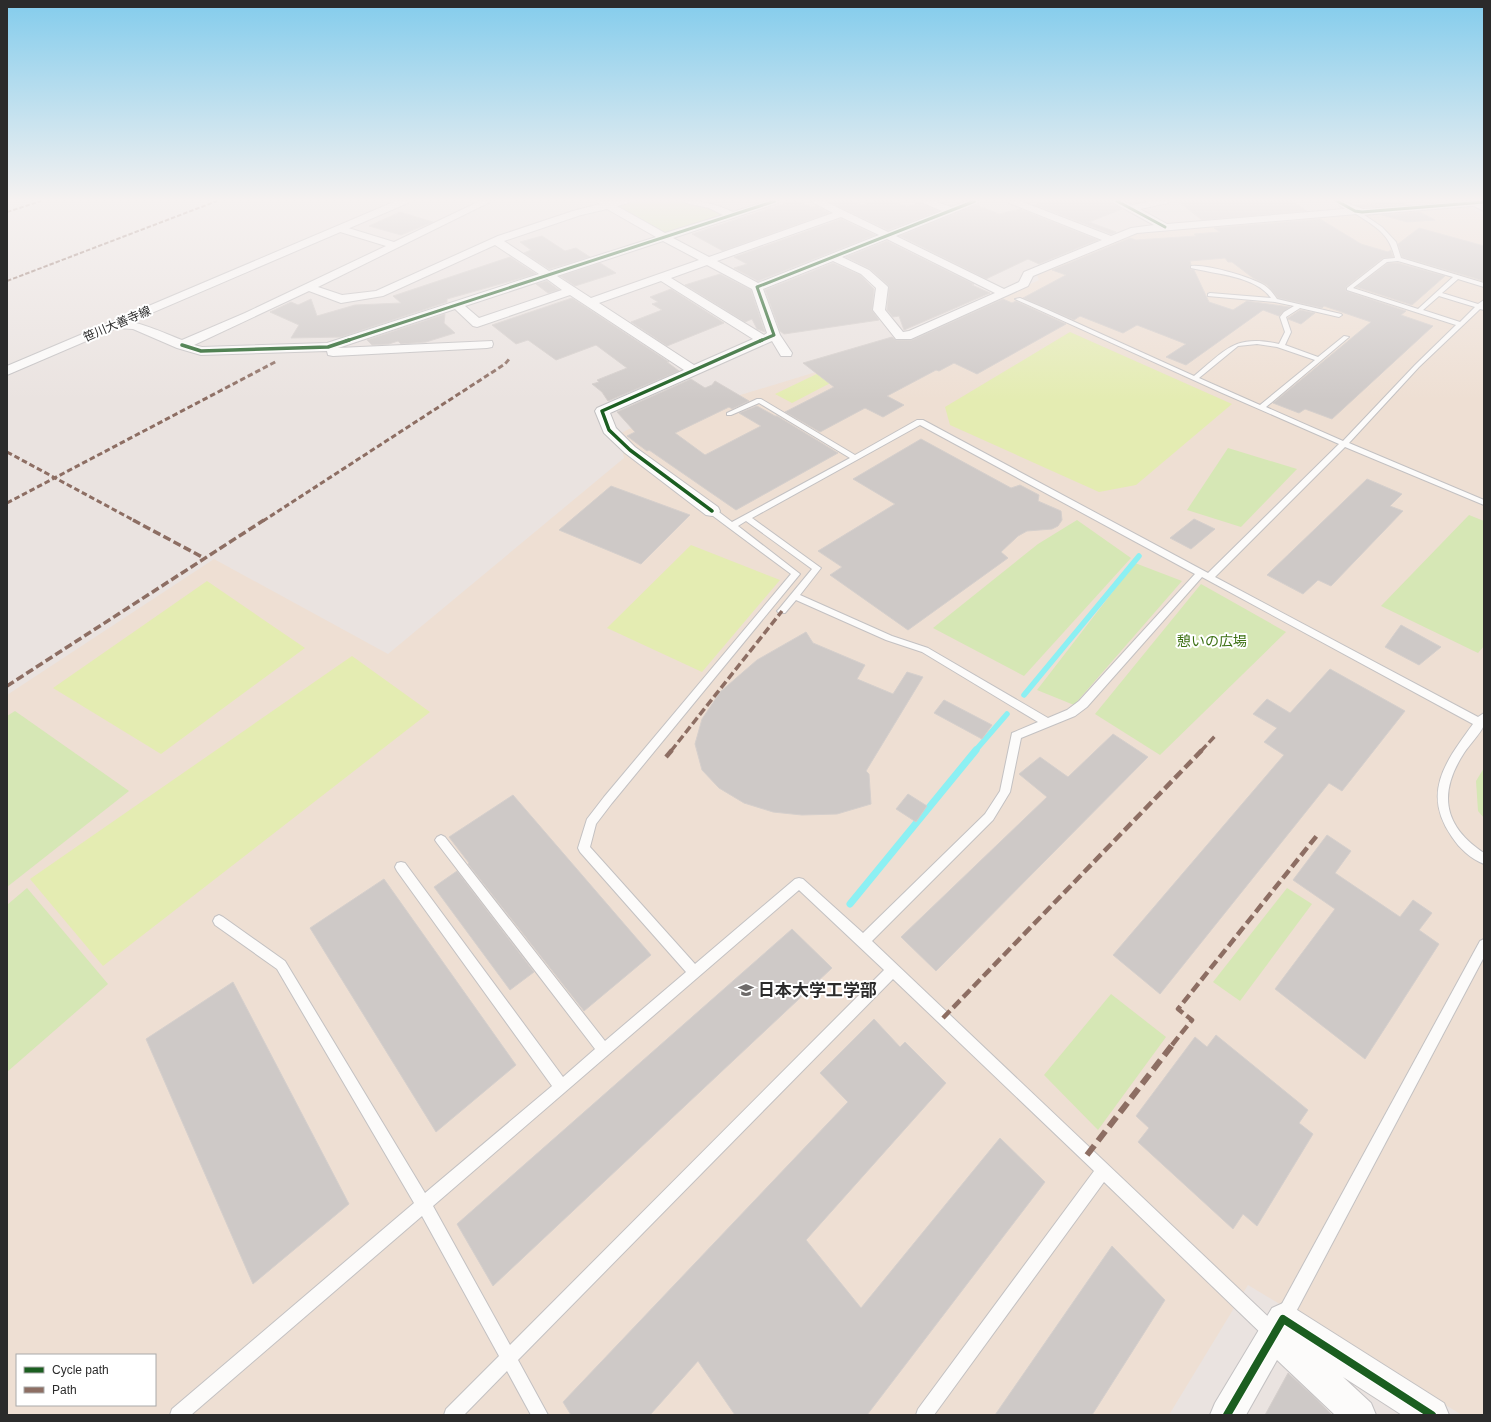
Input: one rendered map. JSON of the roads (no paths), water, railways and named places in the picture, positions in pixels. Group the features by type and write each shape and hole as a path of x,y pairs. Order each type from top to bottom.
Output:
{"street":[{"name":"笹川大善寺線","path":"7,371 251,267"},
{"path":"182,345 348,267"},
{"path":"308,287 341,299 379,294 438,267"},
{"path":"535,267 694,370"},
{"path":"116,324 135,326 200,351 328,347 574,267"},
{"path":"588,302 689,267"},
{"path":"723,267 757,286 768,338"},
{"path":"757,286 804,267"},
{"path":"856,267 865,272 882,287 879,310 900,336 911,335 1024,284 1028,274 1044,267"},
{"path":"951,267 1004,293"},
{"path":"662,277 768,338 786,353"},
{"path":"457,305 477,323 570,291"},
{"path":"712,511 630,450 609,430 602,410 768,338"},
{"path":"328,347 333,352 486,344"},
{"path":"1227,1415 1279,1326"},
{"path":"1279,1326 1359,1415"},
{"path":"1279,1326 1432,1415"}],"lane":[{"path":"1195,267 1239,277 1259,285 1272,295 1274,300"},
{"path":"1377,267 1349,289 1460,324"},
{"path":"1425,267 1484,285"},
{"path":"1419,311 1457,277"},
{"path":"1438,294 1482,305"},
{"path":"1210,296 1274,300 1338,315"},
{"path":"1018,299 1097,332 1261,408 1484,503"},
{"path":"1281,346 1288,332 1283,317 1286,313 1300,305"},
{"path":"863,941 988,817 1005,792 1016,736 1072,713 1084,704 1205,575 1344,444 1417,366 1460,324 1482,305"},
{"path":"1261,408 1346,337"},
{"path":"1195,378 1236,345 1244,342 1281,346 1318,359"},
{"path":"729,414 759,400 855,458"},
{"path":"732,526 920,422 1205,575 1482,720 1460,751 1443,783 1442,801 1448,821 1456,836 1472,852 1484,859"},
{"path":"694,972 584,848 591,822 608,800 796,574 712,511"},
{"path":"747,518 817,568 782,611"},
{"path":"794,596 889,638 925,650 1047,722"},
{"path":"441,840 604,1050"},
{"path":"400,867 561,1086"},
{"path":"178,1415 798,883 863,941 1103,1171 1279,1326 1484,945"},
{"path":"219,921 281,965 424,1205 540,1415"},
{"path":"452,1415 893,970"},
{"path":"924,1415 1103,1171"}],"waterway":[{"path":"1024,695 1139,556"},
{"path":"975,751 1007,714"},
{"path":"850,904 976,750"}],"place":[{"name":"日本大学工学部","path":"746,990"}],"park label":[{"name":"憩いの広場","path":"1212,641"}]}
